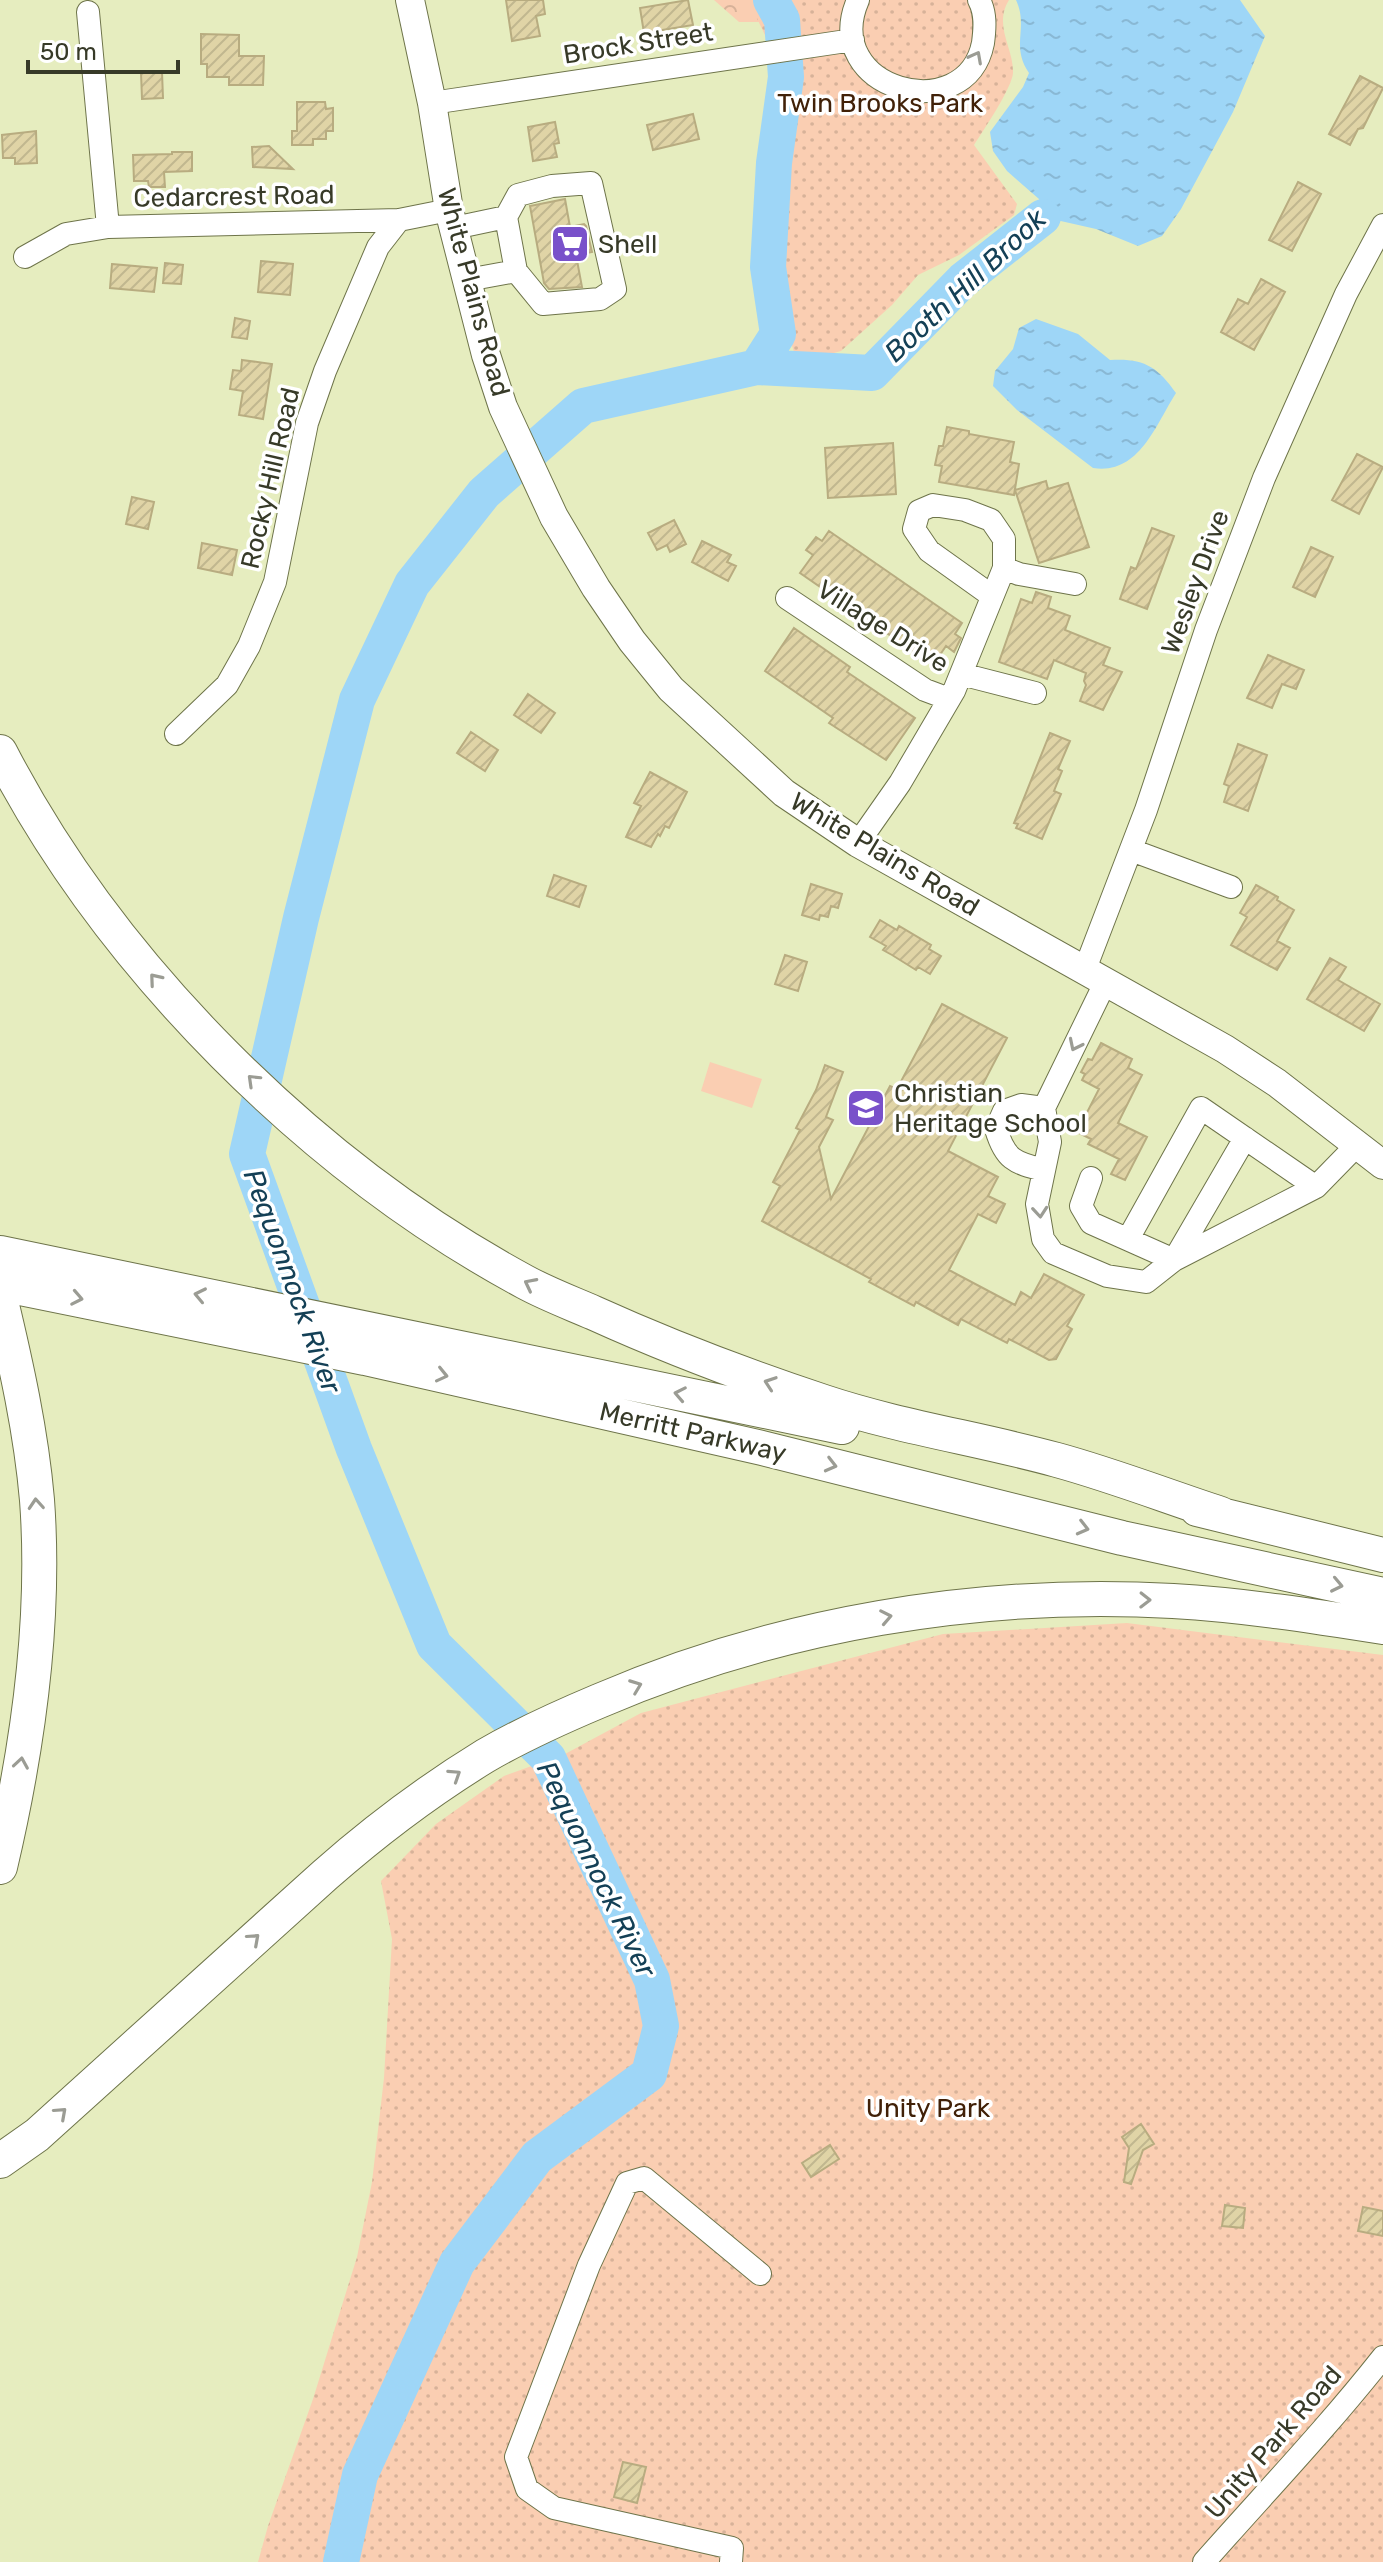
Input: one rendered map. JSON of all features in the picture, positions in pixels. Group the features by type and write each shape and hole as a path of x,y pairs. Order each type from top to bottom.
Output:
{"highway":[{"path":"0,752 62,860 155,981 207,1036 299,1123 346,1164 438,1229 527,1283 679,1350 829,1404 1059,1461 1221,1514"},
{"name":"Merritt Parkway","path":"0,1253 1122,1538 1383,1595"},
{"name":"Merritt Parkway","path":"0,1284 282,1326"},
{"path":"0,1297 31,1446 37,1514 38,1604 21,1761 0,1867"},
{"name":"Merritt Parkway","path":"360,1343 799,1418 1221,1514 1383,1555"},
{"path":"0,2161 37,2135 370,1836 424,1795 487,1755 635,1685 714,1658 804,1633 897,1615 990,1604 1083,1599 1174,1601 1383,1627"}],"main road":[{"name":"White Plains Road","path":"410,0 452,219 486,355 503,407 554,517 596,588 632,641 671,689 784,793 858,843 1251,1066 1383,1165"}],"street":[{"path":"858,0 854,9 855,53 884,83 906,91 929,91 951,84 969,70 981,50 985,28 979,0"},
{"path":"88,12 108,227"},
{"name":"Brock Street","path":"432,103 853,40"},
{"path":"591,183 615,289 600,299 543,304 516,271 506,217 518,195 552,186 591,183"},
{"name":"Cedarcrest Road","path":"25,257 66,234 108,227 506,217"},
{"name":"Rocky Hill Road","path":"176,734 227,685 249,646 275,582 307,423 320,384 378,247 399,220"},
{"name":"Wesley Drive","path":"1044,1108 1095,975 1131,850 1206,630 1264,478 1346,294 1383,225"},
{"path":"467,280 516,271"},
{"path":"992,596 929,551 914,529 919,511 933,505 965,510 991,520 1004,539 1004,568 1019,574 1075,584"},
{"name":"Village Drive","path":"858,843 900,783 949,699 1004,568"},
{"name":"Village Drive","path":"787,598 925,690 949,699"},
{"name":"Village Drive","path":"961,674 1035,693"},
{"path":"1131,850 1231,887"},
{"path":"1044,1170 1023,1165 1003,1150 996,1129 1004,1111 1021,1105 1044,1108 1050,1142 1037,1204 1043,1239 1053,1253 1107,1276 1146,1282 1174,1260 1316,1187 1358,1144"},
{"path":"1128,1239 1201,1108 1316,1187"},
{"path":"1174,1260 1245,1138"},
{"path":"1091,1178 1081,1206 1091,1223 1174,1260"},
{"path":"731,2562 732,2548 554,2508 527,2489 516,2457 584,2278 627,2183 644,2178 760,2274"},
{"name":"Unity Park Road","path":"1204,2562 1309,2443 1335,2419 1383,2357"}],"green space":[{"path":"714,0 843,0 836,22 739,22"},
{"name":"Twin Brooks Park","path":"748,0 1009,0 1003,28 1013,73 1008,89 974,145 1017,204 1014,215 959,255 918,275 892,305 841,351 823,356 795,355 786,327 786,218 776,131 778,62"},
{"path":"710,1062 762,1079 752,1108 701,1091"},
{"name":"Unity Park","path":"1127,1623 1383,1655 1383,2562 258,2562 357,2257 372,2182 384,2078 392,1939 381,1881 436,1824 504,1776 565,1754 641,1713 943,1634"}],"water":[{"path":"1016,0 1240,0 1265,36 1233,112 1181,209 1162,236 1138,246 1096,229 1043,217 1039,199 1007,171 993,151 990,132 1023,87 1029,73 1021,54 1021,19"},
{"path":"1036,319 1078,334 1110,360 1140,362 1148,366 1162,376 1176,393 1144,446 1122,464 1093,468 1017,410 993,386 995,371 1013,349 1019,328"}],"building":[{"path":"506,0 543,0 545,14 536,16 540,36 512,41"},
{"path":"688,0 693,25 644,33 640,8"},
{"path":"201,34 239,35 239,56 264,56 263,85 229,85 229,77 207,77 207,64 201,64"},
{"path":"162,72 163,98 142,99 141,73"},
{"path":"1360,76 1383,88 1363,128 1358,129 1350,145 1329,134"},
{"path":"297,102 325,102 326,109 333,108 333,131 326,131 326,139 313,139 313,145 292,145 292,131 297,131"},
{"path":"693,114 699,139 653,150 647,125"},
{"path":"555,122 559,143 554,144 557,157 533,161 528,127"},
{"path":"36,131 37,163 15,164 15,158 3,158 2,135"},
{"path":"269,146 293,169 253,167 252,147"},
{"path":"192,152 192,171 164,172 165,187 149,187 148,181 134,181 133,155"},
{"path":"1298,182 1321,194 1292,251 1269,240"},
{"name":"Shell","path":"565,199 570,227 586,226 592,252 576,255 582,287 549,289 544,283 530,206"},
{"path":"261,261 293,264 290,295 258,292"},
{"path":"165,263 183,265 181,284 163,283"},
{"path":"112,264 157,268 154,292 110,288"},
{"path":"1261,279 1285,292 1254,350 1221,332 1238,299 1248,304"},
{"path":"235,318 250,321 247,339 232,337"},
{"path":"242,360 272,364 263,419 239,415 243,391 230,389 233,370 241,371"},
{"path":"947,427 1014,442 1010,462 1019,464 1014,495 939,482 942,466 935,465"},
{"path":"893,443 896,494 828,498 825,448"},
{"path":"1357,454 1383,467 1359,514 1332,500"},
{"path":"1046,481 1048,489 1068,483 1089,547 1039,563 1015,490"},
{"path":"132,497 154,502 148,529 126,524"},
{"path":"674,520 686,544 670,552 667,545 657,550 648,533"},
{"path":"1152,528 1174,536 1147,609 1120,599 1131,567 1136,569"},
{"path":"829,531 962,623 955,634 961,638 954,652 946,646 933,665 800,573 813,555 806,550 816,537 822,541"},
{"path":"702,541 731,555 727,562 736,566 728,581 692,562"},
{"path":"202,543 237,550 232,575 198,568"},
{"path":"1311,547 1333,557 1315,597 1293,587"},
{"path":"1036,592 1051,597 1048,608 1070,616 1065,630 1110,648 1103,665 1122,672 1103,710 1080,701 1086,685 1086,673 1054,660 1047,679 999,662 1021,599 1032,603"},
{"path":"794,628 850,667 847,672 915,718 886,760 829,723 833,718 765,671"},
{"path":"1268,655 1304,670 1296,689 1282,684 1272,708 1247,698"},
{"path":"528,694 555,713 541,733 514,715"},
{"path":"471,732 498,750 485,771 457,753"},
{"path":"1050,733 1070,741 1058,769 1062,771 1054,791 1061,794 1042,839 1016,828 1018,824 1014,823"},
{"path":"1238,744 1267,755 1248,811 1224,802 1229,786 1224,784"},
{"path":"650,772 687,792 669,828 665,826 651,847 626,837 641,806 634,803"},
{"path":"554,875 586,886 579,907 547,896"},
{"path":"811,884 842,894 838,908 831,906 828,917 820,915 819,920 802,915"},
{"path":"1256,885 1294,910 1277,941 1290,948 1277,970 1231,945 1247,917 1240,913"},
{"path":"880,920 897,930 899,926 931,945 929,949 941,956 930,974 918,967 916,970 883,950 886,946 870,937"},
{"path":"785,955 807,962 798,991 775,984"},
{"path":"1330,958 1346,967 1338,980 1380,1004 1364,1031 1307,999"},
{"path":"942,1004 1007,1038 948,1151 998,1177 988,1196 1005,1204 996,1223 978,1214 949,1270 1015,1305 1021,1292 1031,1298 1044,1274 1084,1295 1067,1326 1072,1329 1056,1359 1049,1360 1009,1339 1007,1343 961,1319 958,1325 916,1302 914,1306 869,1282 871,1279 762,1221 780,1186 773,1182 800,1130 796,1128 825,1065 843,1072 826,1117 833,1120 819,1147 831,1199 890,1086 897,1089"},
{"path":"1101,1043 1132,1059 1128,1068 1142,1075 1118,1123 1147,1137 1125,1180 1111,1174 1119,1159 1088,1144 1091,1139 1077,1132 1099,1089 1082,1080 1085,1074 1081,1072"},
{"path":"1141,2124 1154,2144 1143,2150 1131,2184 1124,2182 1129,2148 1122,2137"},
{"path":"830,2145 839,2159 811,2177 802,2163"},
{"path":"1225,2205 1245,2208 1243,2228 1222,2226"},
{"path":"1363,2207 1383,2211 1383,2236 1358,2231"},
{"path":"623,2462 646,2467 637,2503 614,2497"}],"waterway":[{"name":"Pequonnock River","path":"757,367 778,334 768,267 774,163 786,77 782,20 771,0"},
{"name":"Pequonnock River","path":"341,2562 360,2475 457,2263 537,2157 649,2074 661,2026 652,1980 548,1758 434,1645 354,1449 247,1154 301,918 357,700 412,584 484,493 583,406 757,367 872,373 963,280 1043,217"}],"place":[{"name":"Shell","path":"570,244"},
{"name":"Christian Heritage School","path":"866,1108"}],"water label":[{"name":"Booth Hill Brook","path":"965,285"}]}
